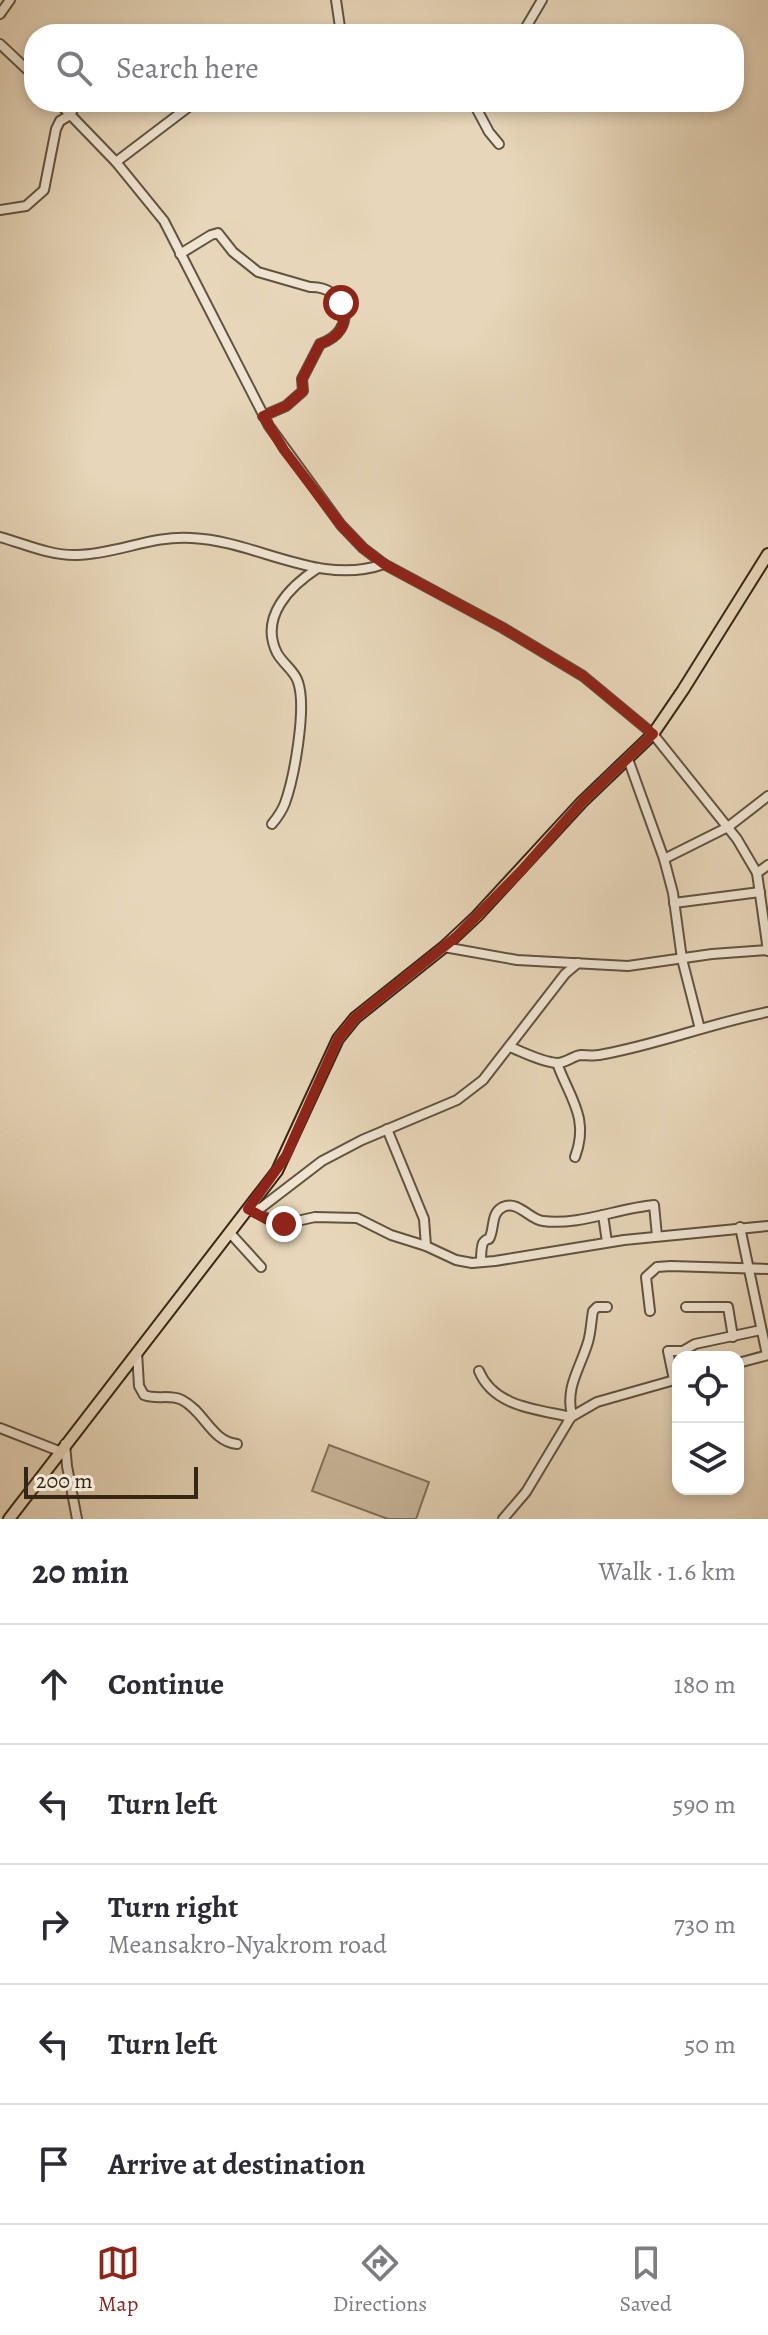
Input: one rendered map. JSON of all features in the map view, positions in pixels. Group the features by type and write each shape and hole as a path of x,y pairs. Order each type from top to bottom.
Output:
{"main road":[{"path":"9,1519 217,1248 251,1210 286,1156 338,1039 363,1011 444,947 510,882 582,802 653,734 768,554"}],"street":[{"path":"0,14 10,0"},
{"path":"336,0 340,24"},
{"path":"528,24 542,0"},
{"path":"0,44 24,67"},
{"path":"67,112 116,162 164,221 263,416 284,450 341,525 384,564 503,628 583,676 653,734 728,827 757,873 768,951 628,966 498,958 444,947"},
{"path":"0,210 26,206 44,190 56,129 60,121 72,112"},
{"path":"116,162 182,112"},
{"path":"478,112 499,144"},
{"path":"180,254 218,233 233,252 258,272 319,287 341,303 344,326 335,339 320,344 302,379 303,391 286,406 263,416"},
{"path":"0,537 44,551 74,556 159,538 194,538 230,544 303,566 371,568 384,564"},
{"path":"272,824 285,804 294,770 300,711 297,679 276,651 272,637 273,622 286,594 298,581 319,567"},
{"path":"628,759 664,859 682,959 700,1029"},
{"path":"664,859 728,827 768,796"},
{"path":"757,873 768,865"},
{"path":"674,903 760,892"},
{"path":"578,963 565,974 510,1047 470,1092 322,1161 251,1210 279,1225 315,1217 357,1218 456,1260 481,1262 607,1242 768,1226"},
{"path":"510,1047 557,1063 768,1012"},
{"path":"557,1063 580,1115 579,1146 575,1157"},
{"path":"387,1129 424,1219 426,1246"},
{"path":"481,1262 482,1246 491,1235 492,1223 500,1209 507,1206 542,1221 603,1215 654,1205 657,1236"},
{"path":"603,1215 607,1242"},
{"path":"740,1227 768,1355 744,1361"},
{"path":"230,1233 261,1267"},
{"path":"650,1311 646,1277 657,1267 768,1269"},
{"path":"572,1416 571,1383 588,1340 593,1311 597,1307 607,1307"},
{"path":"686,1307 728,1307 733,1337"},
{"path":"683,1351 695,1344 763,1328"},
{"path":"137,1352 139,1386 144,1395 183,1401 200,1414 218,1438 237,1444"},
{"path":"479,1371 488,1388 503,1399 572,1416"},
{"path":"503,1519 526,1492 572,1416 597,1402 672,1380"},
{"path":"0,1428 62,1447 77,1519"}],"shaded area":[{"path":"329,1445 429,1482 416,1519 388,1519 312,1491"}],"route":[{"path":"284,1224 279,1225 248,1209 286,1156 338,1039 355,1018 444,947 477,916 582,802 653,734 583,676 503,628 384,564 363,548 341,525 284,450 263,416 286,406 303,391 302,379 320,344 335,339 344,326 341,303"}]}
